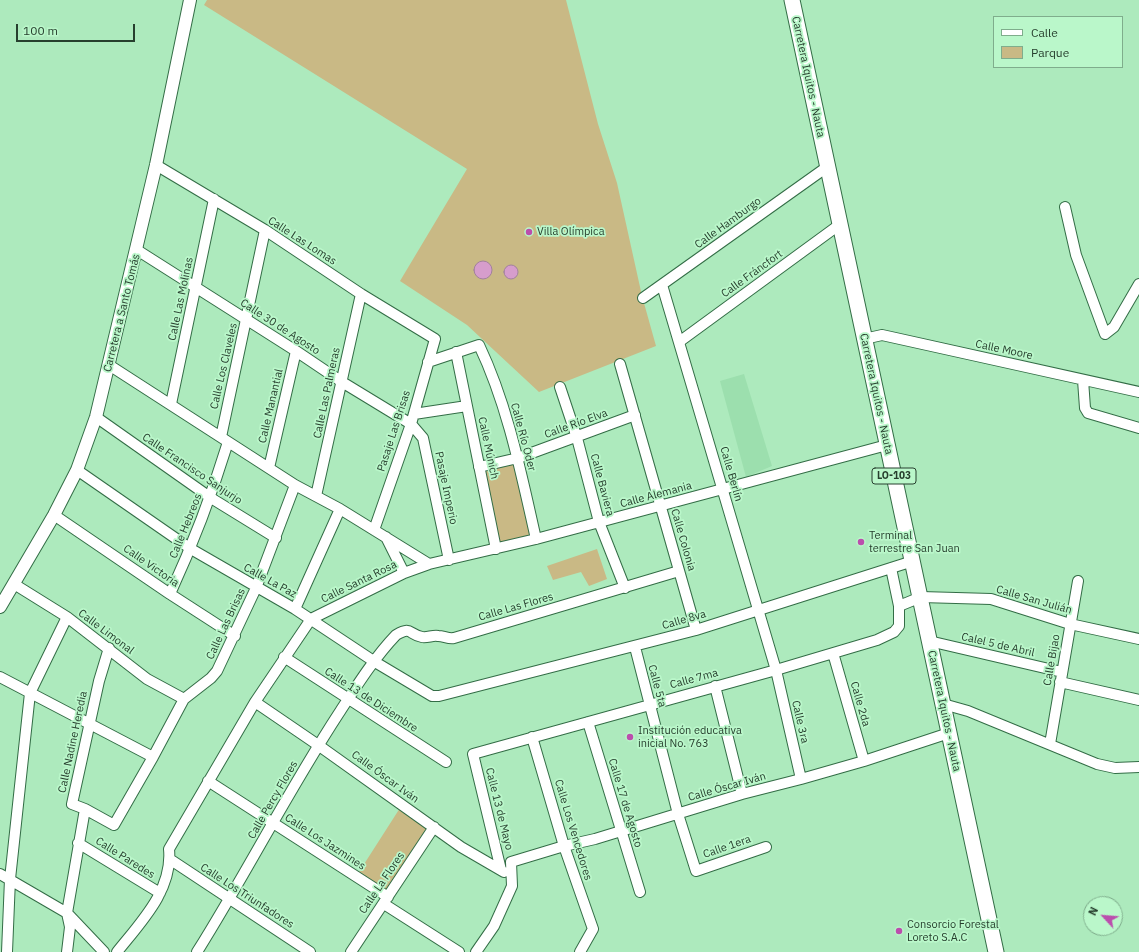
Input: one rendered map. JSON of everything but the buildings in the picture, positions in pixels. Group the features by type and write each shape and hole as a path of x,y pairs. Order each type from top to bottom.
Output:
{"main road":[{"name":"Carretera Iquitos - Nauta","path":"792,0 839,226 921,598 996,952"}],"street":[{"name":"Carretera a Santo Tomás","path":"0,607 54,514 77,470 96,417 137,250 190,0"},
{"name":"Calle Las Lomas","path":"156,165 265,230 361,294 435,338"},
{"name":"Calle Hamburgo","path":"643,298 827,167"},
{"name":"Calle Las Molinas","path":"171,404 214,199"},
{"path":"1065,207 1076,255 1105,334 1114,327 1139,284"},
{"name":"Calle Fráncfort","path":"679,342 839,226"},
{"name":"Calle Los Claveles","path":"225,439 265,230"},
{"name":"Calle 30 de Agosto","path":"137,250 247,319 342,382 412,419"},
{"name":"Calle Berlín","path":"662,285 776,670"},
{"name":"Calle Las Palmeras","path":"316,496 361,294"},
{"name":"Calle Moore","path":"864,339 882,335 1139,392"},
{"name":"Pasaje Las Brisas","path":"374,530 412,419 435,338"},
{"name":"Calle Río Oder","path":"456,352 479,344 492,373 518,458 536,539"},
{"name":"Calle Manantial","path":"269,468 296,351"},
{"path":"428,362 456,352"},
{"name":"Calle Múnich","path":"456,352 496,548"},
{"name":"Calle Colonia","path":"620,364 696,630"},
{"name":"Calle Santa Rosa","path":"109,365 295,485 340,508 429,564"},
{"path":"1083,380 1085,408 1088,414 1139,428"},
{"name":"Calle Baviera","path":"560,386 577,438 599,522 625,588"},
{"path":"412,419 467,406"},
{"name":"Calle Río Elva","path":"479,467 518,458 577,438 635,415"},
{"name":"Calle Francisco Sanjurjo","path":"96,417 211,498 276,538"},
{"name":"Pasaje Imperio","path":"412,419 423,438 449,560"},
{"name":"Calle Hebreos","path":"170,594 191,549 211,498 225,439"},
{"name":"Calle Alemania","path":"429,564 536,539 887,445"},
{"name":"Calle La Paz","path":"77,470 191,549 256,588 295,609 375,662 432,696 438,696 457,690"},
{"name":"Calle Las Brisas","path":"84,809 114,825 184,699 211,678 217,671 235,636 256,588 295,485"},
{"path":"295,609 340,508"},
{"name":"Calle Victoria","path":"54,514 170,594 235,636"},
{"path":"386,537 404,573"},
{"name":"Calle 8va","path":"457,690 635,647 696,630 913,562"},
{"name":"Calle Santa Rosa","path":"117,952 153,906 160,893 170,860 170,849 255,702 311,619 404,573 429,564"},
{"name":"Calle 7ma","path":"473,754 776,670 877,640 894,632 899,626 899,606 891,568"},
{"name":"Calle Las Flores","path":"375,662 389,641 403,630 410,630 420,637 438,636 449,639 679,571"},
{"name":"Calle Bijao","path":"1050,744 1078,581"},
{"name":"Calle Limonal","path":"14,584 67,617 109,648 147,679 184,699"},
{"path":"899,606 921,598"},
{"name":"Calle San Julián","path":"921,598 991,599 1070,624 1139,639"},
{"path":"7,949 10,879 30,693 67,617"},
{"name":"Calel 5 de Abril","path":"929,641 1139,700"},
{"name":"Calle 5ta","path":"635,647 678,814 696,871"},
{"name":"Calle Nadine Heredia","path":"84,809 72,804 99,681 109,648"},
{"name":"Calle 2da","path":"833,653 864,761"},
{"name":"Calle 13 de Diciembre","path":"284,657 348,700 446,762"},
{"name":"Calle Percy Flores","path":"196,952 230,899 318,745 375,662"},
{"name":"Calle 3ra","path":"776,670 801,779"},
{"path":"0,677 153,757"},
{"path":"715,686 742,794"},
{"name":"Calle Óscar Iván","path":"255,702 462,847 512,878"},
{"path":"943,704 968,711 1097,764 1115,768 1139,767"},
{"name":"Calle 17 de Agosto","path":"588,722 620,831 640,892"},
{"name":"Calle Óscar Iván","path":"512,878 510,862 742,794 864,761 950,733"},
{"name":"Calle Los Vencedores","path":"532,737 564,846 593,930 580,952"},
{"name":"Calle 13 de Mayo","path":"473,754 501,870"},
{"name":"Calle Los Jazmines","path":"208,781 274,823 459,952"},
{"path":"67,952 70,927 67,913 84,809"},
{"name":"Calle La Flores","path":"351,952 434,827"},
{"name":"Calle Paredes","path":"78,843 160,893"},
{"name":"Calle 1era","path":"696,871 766,847"},
{"name":"Calle Los Triunfadores","path":"170,860 310,952"},
{"path":"0,874 67,913 104,952"},
{"path":"476,952 494,926 512,886 512,878"}],"shaded area":[{"path":"483,261 489,264 492,270 489,276 483,279 477,276 474,270 477,264"},
{"path":"508,265 514,265 518,269 518,275 514,279 508,279 504,275 504,269"},
{"path":"744,374 772,466 746,477 720,381"}],"green space":[{"name":"Villa Olímpica","path":"207,0 566,0 598,124 617,183 642,296 656,346 539,392 467,325 400,281 467,169 204,5"},
{"path":"518,461 535,540 497,550 481,473"},
{"path":"597,549 607,579 589,586 581,572 553,580 547,566"},
{"path":"400,808 429,829 387,891 359,872"}],"place":[{"name":"Villa Olímpica","path":"529,232"},
{"name":"Terminal terrestre San Juan","path":"861,542"},
{"name":"Institución educativa inicial No. 763","path":"630,737"},
{"name":"Consorcio Forestal Loreto S.A.C","path":"899,931"}]}
